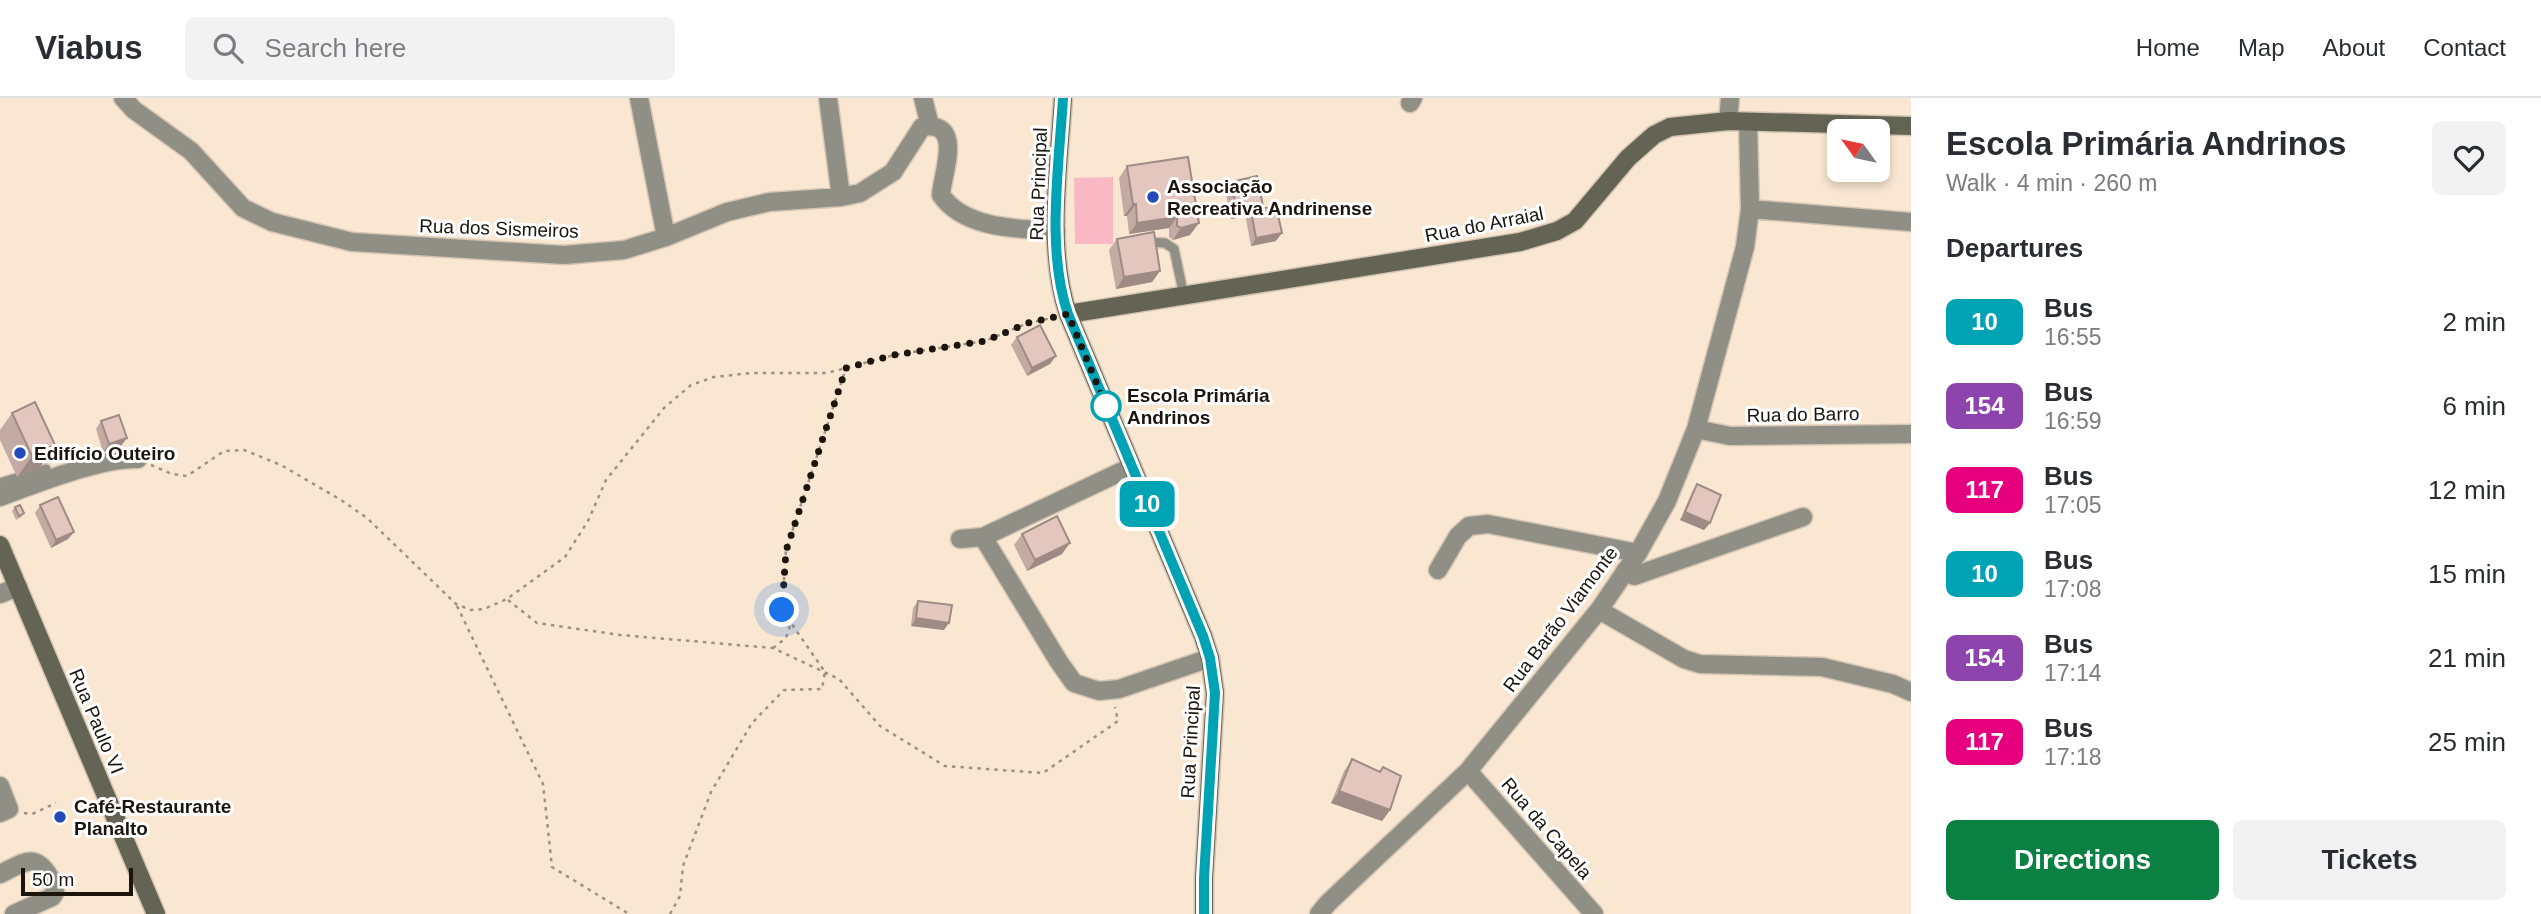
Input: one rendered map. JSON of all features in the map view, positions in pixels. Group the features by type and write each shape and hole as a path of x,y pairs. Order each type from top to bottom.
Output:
{"main road":[{"name":"Rua Principal","path":"1063,98 1056,232 1058,277 1068,314 1210,658 1215,693 1204,914"},
{"name":"Rua do Arraial","path":"1068,314 1544,236 1580,216 1613,173 1639,148 1662,131 1679,125 1728,121 1911,125"},
{"name":"Rua Paulo VI","path":"0,545 152,913"}],"street":[{"name":"Rua dos Sismeiros","path":"123,98 134,110 191,151 243,208 272,222 352,242 564,255 624,250 666,237 727,212 769,202 841,197 860,193 893,172 922,127 930,126"},
{"path":"639,98 666,237"},
{"path":"828,98 841,197"},
{"path":"923,98 930,126 941,131 948,140 950,154 941,184 941,195 948,206 968,217 1013,228 1056,232"},
{"path":"1728,121 1730,98"},
{"name":"Rua Barão Viamonte","path":"1319,914 1468,771 1599,610 1638,553 1667,501 1696,429 1745,247 1750,209 1748,122"},
{"path":"1750,209 1911,222"},
{"name":"Rua do Barro","path":"1696,429 1730,436 1911,434"},
{"path":"0,497 122,458 138,459"},
{"path":"960,539 983,537 1131,467"},
{"path":"1625,571 1634,576 1802,517"},
{"path":"1438,570 1458,536 1469,527 1488,524 1638,553"},
{"path":"983,537 1074,683 1099,691 1112,690 1210,658"},
{"path":"0,594 18,587"},
{"path":"1599,610 1684,659 1700,664 1822,667 1893,684 1911,692"},
{"name":"Rua da Capela","path":"1468,771 1594,914"},
{"path":"0,786 9,809 0,813"},
{"path":"0,874 30,860 36,861 42,864 55,886 52,897 14,914"}],"lane":[{"path":"1139,242 1165,243 1174,249 1184,296"},
{"path":"0,483 46,469"}],"path":[{"path":"456,604 471,610 484,609 507,599 565,557 588,522 606,480 664,408 691,385 714,377 751,373 827,373 894,355 985,341 1028,323 1068,314"},
{"path":"670,914 680,896 683,866 711,792 752,723 784,690 822,689 825,672 782,610 786,551 846,368"},
{"path":"138,459 172,474 187,476 224,451 244,450 281,465 367,518 456,604 543,784 552,867 629,914"},
{"path":"507,599 537,623 620,635 773,648 839,679 880,726 945,766 1043,773 1118,721 1112,690"},
{"path":"773,648 786,638 791,623"},
{"path":"32,814 56,803"}],"shaded area":[{"path":"1113,177 1113,244 1075,244 1074,178"}],"building":[{"name":"Associação Recreativa Andrinense","path":"1188,157 1199,223 1181,228 1177,226 1177,217 1137,223 1136,204 1133,204 1127,166"},
{"path":"1257,176 1263,206 1237,211 1231,182"},
{"path":"1276,206 1282,233 1256,238 1251,211"},
{"path":"1154,232 1160,271 1124,277 1117,239"},
{"path":"1040,325 1056,356 1032,368 1017,337"},
{"path":"35,402 55,445 32,456 12,413"},
{"path":"119,415 127,438 109,444 101,421"},
{"path":"1697,484 1721,495 1710,523 1685,512"},
{"path":"58,497 74,532 56,540 40,505"},
{"path":"20,505 24,513 19,516 15,507"},
{"path":"1057,516 1070,543 1035,560 1022,534"},
{"path":"918,601 952,605 949,623 916,618"},
{"path":"1352,759 1380,772 1383,767 1401,776 1390,810 1339,791"}],"bus line":[{"name":"10","path":"1063,98 1056,232 1059,288 1203,636 1214,677 1204,914"}],"place":[{"name":"Associação Recreativa Andrinense","path":"1153,197"},
{"name":"Escola Primária Andrinos","path":"1106,406"},
{"name":"Edifício Outeiro","path":"20,453"},
{"name":"Café-Restaurante Planalto","path":"60,817"}],"route":[{"path":"782,610 786,551 846,368 894,355 985,341 1028,323 1068,314 1106,406"}]}
